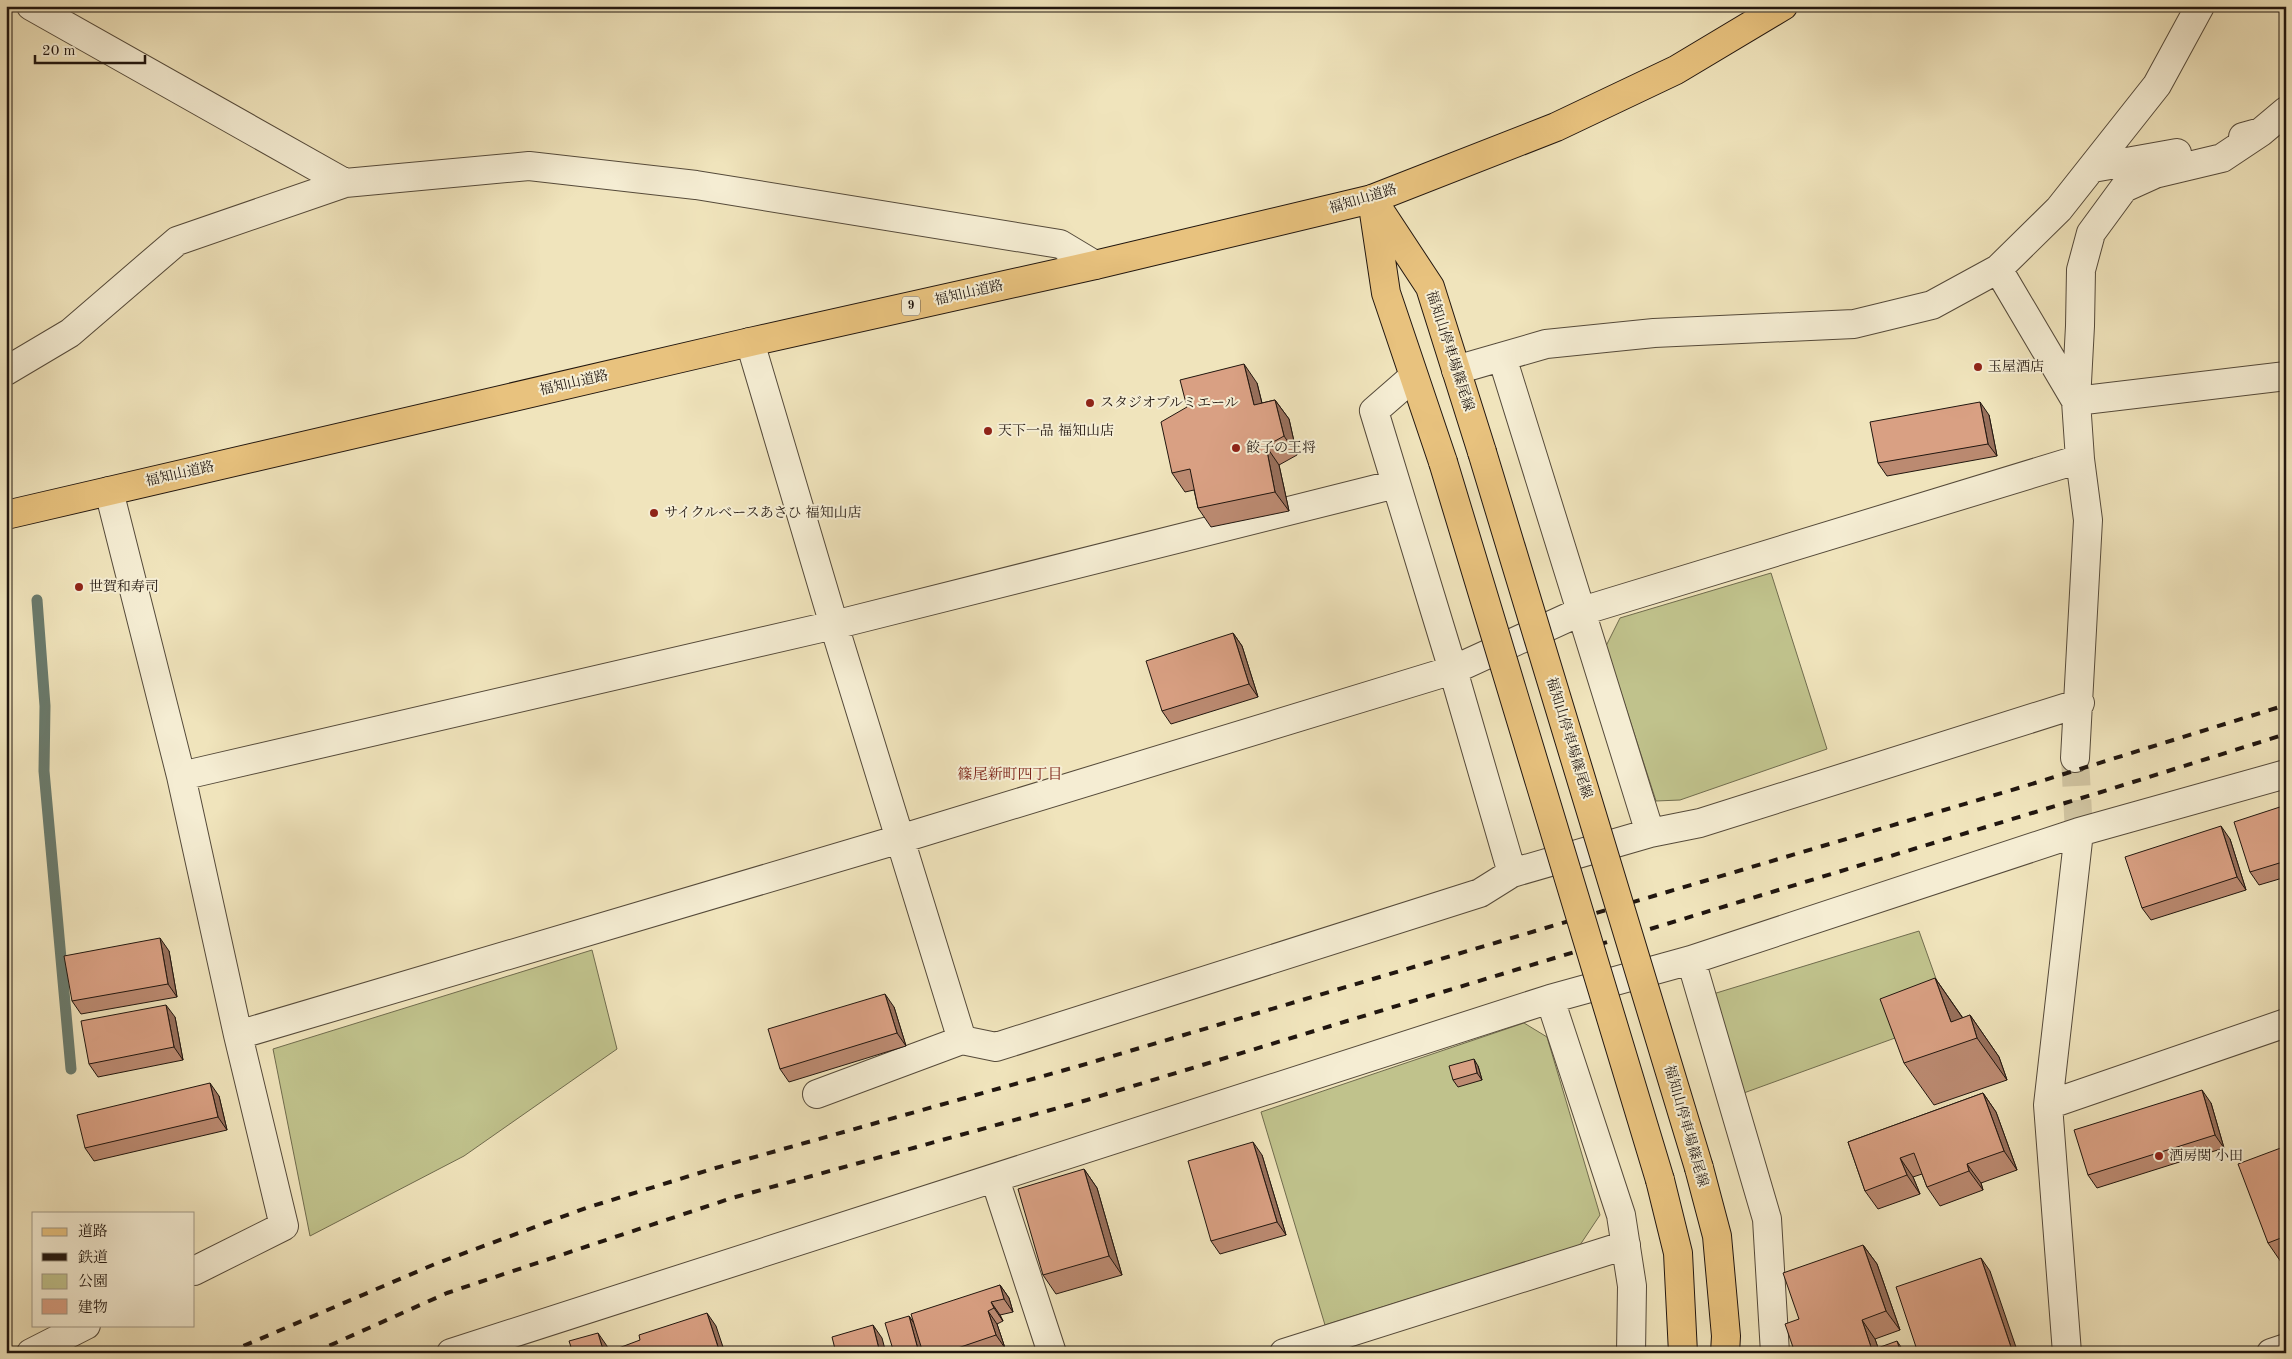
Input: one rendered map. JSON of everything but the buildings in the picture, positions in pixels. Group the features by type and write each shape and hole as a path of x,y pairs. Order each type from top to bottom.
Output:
{"main road":[{"name":"福知山道路","path":"6,515 750,342 1095,265 1372,199 1564,123 1676,70 1783,6"},
{"name":"福知山停車場篠尾線","path":"1372,199 1430,287 1482,452 1699,1168 1716,1236 1726,1336 1725,1353"},
{"path":"1372,199 1386,293 1442,462 1660,1180 1678,1253 1684,1353"}],"street":[{"path":"31,6 345,183"},
{"path":"1456,370 1546,344 1644,334 1854,324 1932,305 1998,269 2059,209 2157,85 2200,6"},
{"path":"2076,758 2088,520 2080,459 2076,401 2081,270 2091,233 2124,188 2155,174 2222,158 2261,132 2286,112"},
{"path":"2093,168 2201,149 2261,132"},
{"path":"6,371 70,333 177,241 345,183 529,166 696,185 1060,244 1095,265"},
{"path":"1998,269 2076,401"},
{"path":"750,342 834,624 962,1040"},
{"path":"1502,357 1650,834"},
{"path":"2076,401 2286,376"},
{"path":"1413,377 1374,411 1453,670 1512,873"},
{"path":"238,1035 900,839 1453,670 1582,611 2080,459"},
{"path":"182,776 834,624 1396,484"},
{"path":"109,491 182,776 238,1035 284,1226 195,1270"},
{"path":"817,1094 962,1040 996,1047 1480,893 1512,873 1650,834 1700,823 2080,703"},
{"path":"451,1353 1550,999 1691,960 2079,832 2286,774"},
{"path":"2067,1353 2048,1104 2079,832"},
{"path":"1691,960 1767,1219 1775,1353"},
{"path":"1550,999 1621,1215 1632,1286 1631,1353"},
{"path":"2048,1104 2286,1023"},
{"path":"995,1179 1052,1353"},
{"path":"1284,1353 1626,1245"},
{"path":"31,1353 84,1326"},
{"path":"2271,1353 2286,1348"}],"green space":[{"path":"1771,573 1827,749 1680,800 1656,801 1606,646 1620,618"},
{"path":"1919,931 1950,1018 1741,1094 1713,994"},
{"path":"592,950 617,1049 464,1156 310,1236 273,1049"},
{"path":"1524,1023 1547,1037 1600,1215 1580,1245 1325,1325 1261,1112"}],"waterway":[{"path":"37,600 45,706 44,771 71,1069"}],"tunnel":[{"path":"2075,758 2079,832"}],"railway":[{"path":"227,1353 435,1264 586,1208 712,1169 1079,1066 2022,787 2286,705"},
{"path":"313,1353 447,1293 732,1198 1087,1100 2098,793 2286,734"}],"place":[{"name":"玉屋酒店","path":"1978,367"},
{"name":"スタジオプルミエール","path":"1090,403"},
{"name":"天下一品 福知山店","path":"988,431"},
{"name":"餃子の王将","path":"1236,448"},
{"name":"サイクルベースあさひ 福知山店","path":"654,513"},
{"name":"世賀和寿司","path":"79,587"},
{"name":"酒房関 小田","path":"2159,1156"}],"district":[{"name":"篠尾新町四丁目","path":"1010,775"}]}
